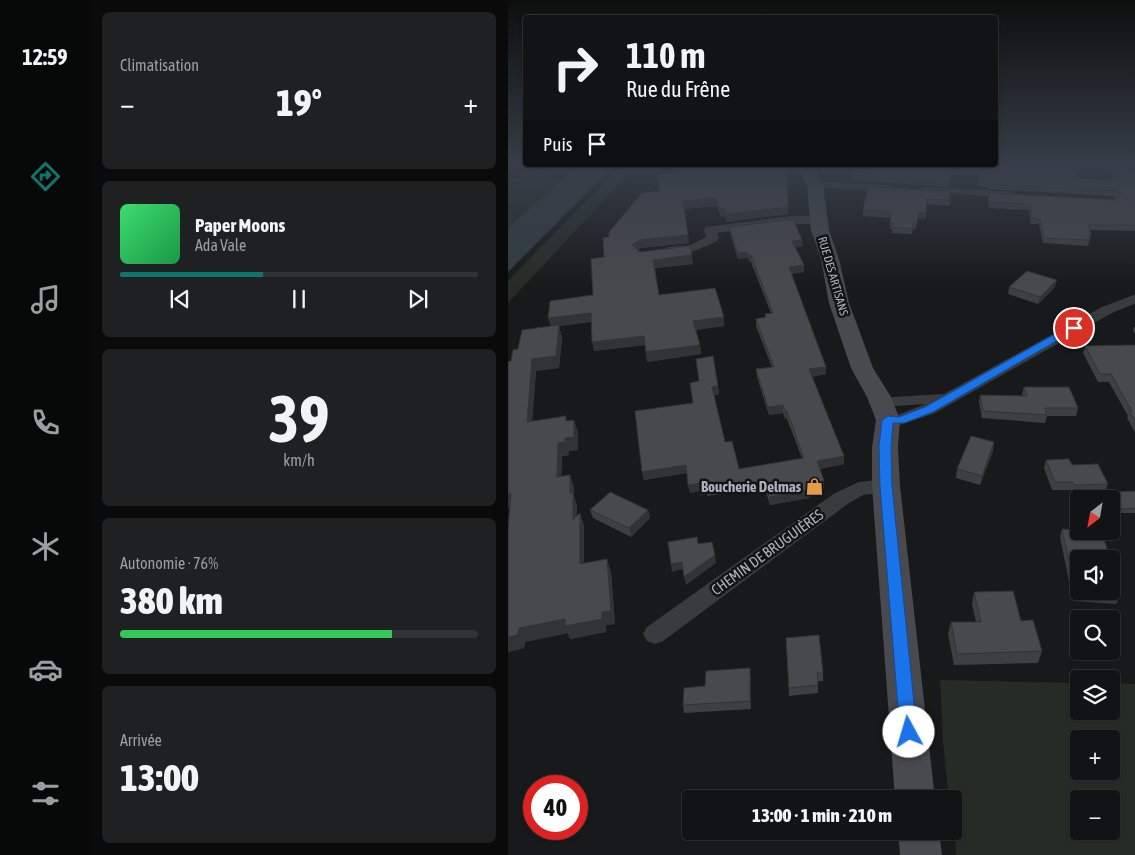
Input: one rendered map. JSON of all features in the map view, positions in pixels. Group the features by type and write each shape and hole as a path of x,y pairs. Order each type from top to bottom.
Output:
{"street":[{"name":"RUE DES ARTISANS","path":"817,206 839,303 858,357 885,411"},
{"path":"658,252 694,248 713,238 713,242 738,239 734,228 790,220 819,220"},
{"path":"885,411 900,420 912,417 1107,310 1136,298"},
{"path":"885,411 886,486 914,790"},
{"name":"CHEMIN DE BRUGUIÈRES","path":"655,634 842,498 859,489 886,486"},
{"path":"919,840 921,855"}],"shaded area":[{"path":"508,206 532,206 508,228"},
{"path":"533,206 573,206 508,272 508,228"},
{"path":"581,206 599,206 508,303 508,281"},
{"path":"940,680 1070,683 1070,720 1120,720 1120,683 1135,684 1135,855 956,855 955,840 962,840 962,790 948,790"}],"building":[{"path":"631,206 684,206 688,235 639,240 632,245 640,252 690,246 692,255 653,260 659,295 715,288 724,317 693,321 700,345 646,352 644,336 592,342 591,313 548,318 550,301 593,295 591,259 604,257 603,238 609,237 609,232"},
{"path":"719,206 788,207 726,214 724,209 720,209"},
{"path":"864,206 926,206 926,212 918,213 917,223 913,223 913,229 892,227 893,223 890,223 892,212 863,210"},
{"path":"1030,206 1136,206 1136,225 1088,225 1091,234 1088,235 1090,240 1044,238 1040,219 1032,218"},
{"path":"793,219 802,240 792,241 804,265 789,267 826,367 809,369 844,456 817,461 824,480 809,490 769,497 765,481 706,488 706,486 699,487 699,483 688,485 686,465 642,472 635,411 693,403 690,383 699,381 696,359 713,356 718,386 712,387 725,442 732,441 739,469 804,458 787,411 785,411 783,405 768,407 756,369 774,367 756,319 766,317 765,314 773,313 751,255 747,252 738,253 729,227"},
{"path":"1027,271 1057,280 1040,297 1009,287"},
{"path":"559,325 556,356 532,359 527,422 566,416 566,421 574,420 574,437 565,438 565,442 558,443 557,477 570,475 570,493 573,493 573,520 580,513 580,564 607,559 611,611 602,612 602,619 565,626 565,619 519,628 518,635 508,637 508,529 511,493 508,494 508,362 511,361 513,350 518,349 522,330"},
{"path":"1136,345 1136,422 1129,411 1132,411 1111,374 1100,374 1085,346"},
{"path":"1024,387 1069,387 1078,408 1045,408 1047,415 983,411 980,395 1027,396"},
{"path":"971,436 994,442 982,476 957,469"},
{"path":"1069,459 1072,465 1098,464 1108,484 1074,485 1073,482 1055,482 1046,460"},
{"path":"1136,491 1136,508 1121,509 1120,492"},
{"path":"610,492 648,510 629,528 590,510"},
{"path":"1062,529 1070,529 1070,540 1104,540 1107,550 1070,550 1070,566"},
{"path":"697,537 698,544 712,542 715,555 684,577 682,562 671,564 668,542"},
{"path":"1013,591 1021,621 1033,620 1042,651 957,654 951,622 981,622 974,592"},
{"path":"819,635 823,673 817,673 818,685 789,688 786,638"},
{"path":"750,668 750,701 683,705 684,688 705,686 706,671"}],"place":[{"name":"Boucherie Delmas","path":"815,486"}],"route":[{"path":"909,732 886,486 885,446 888,420 912,417 929,409 1074,328"}]}
